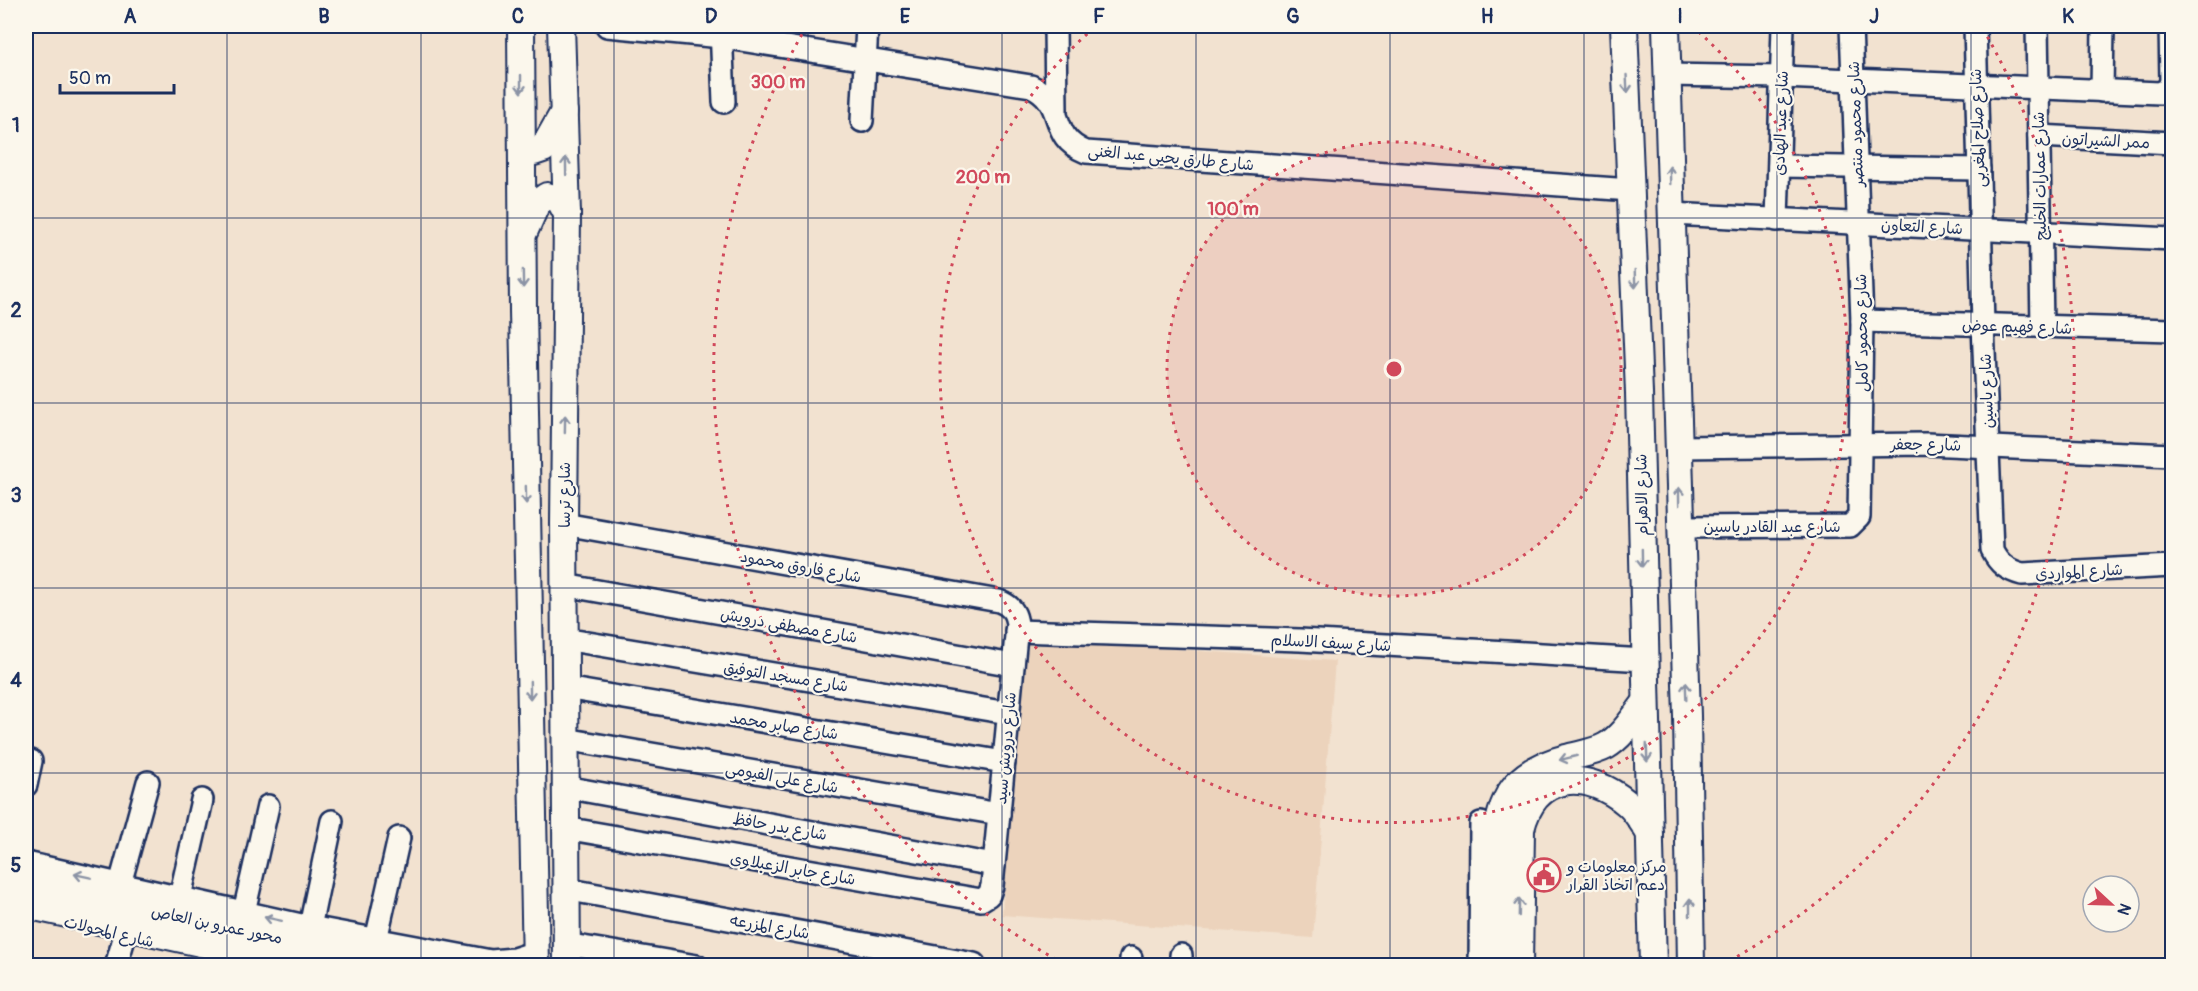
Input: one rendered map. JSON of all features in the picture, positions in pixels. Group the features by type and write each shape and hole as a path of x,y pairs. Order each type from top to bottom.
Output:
{"main road":[{"path":"521,26 531,798 536,959"},
{"name":"شارع ترسا","path":"561,26 567,214 564,524 567,960"},
{"name":"شارع الاهرام","path":"1624,26 1639,393 1653,966"},
{"path":"1666,26 1687,716 1691,966"},
{"path":"522,147 534,152 543,149 564,111"},
{"path":"522,238 537,203 541,199 553,196 559,199 567,214"},
{"path":"1497,966 1498,822 1511,791 1521,778 1539,767 1594,752 1613,742 1646,702"},
{"path":"1519,966 1521,829 1526,812 1538,794 1562,782 1577,780 1592,783 1606,789 1629,805 1650,834"},
{"name":"محور عمرو بن العاص","path":"26,882 409,966"},
{"name":"محور عمرو بن العاص","path":"26,905 306,966"}],"street":[{"name":"شارع طارق يحيى عبد الغنى","path":"607,26 722,31 865,60 1031,86 1046,95 1056,111 1059,129 1064,136 1070,143 1086,152 1631,190"},
{"path":"862,120 867,26"},
{"path":"1055,26 1056,111"},
{"name":"شارع عبد الهادى","path":"1777,220 1784,26"},
{"name":"شارع محمود منتصر","path":"1851,26 1858,223"},
{"name":"شارع صلاح المغربى","path":"1976,26 1980,230"},
{"name":"شارع عمارات الخليج","path":"2037,26 2042,327"},
{"path":"2102,91 2103,26"},
{"path":"1666,75 1782,77 2157,93 2168,89 2171,77 2170,26"},
{"path":"722,31 724,102"},
{"name":"ممر الشيراتون","path":"2039,136 2172,143"},
{"path":"1779,166 1978,169"},
{"name":"شارع التعاون","path":"1671,214 2172,239"},
{"name":"شارع محمود كامل","path":"1858,223 1862,321 1861,443"},
{"name":"شارع ياسين","path":"1980,230 1988,445"},
{"name":"شارع فهيم عوض","path":"1862,321 2172,330"},
{"name":"شارع جعفر","path":"1678,447 1861,443 1988,445 2172,455"},
{"name":"شارع عبد القادر ياسين","path":"1680,527 1854,524 1859,517 1860,510 1861,443"},
{"name":"شارع المواردى","path":"1988,445 1992,550 2000,564 2012,572 2031,575 2172,566"},
{"name":"شارع فاروق محمود","path":"564,524 999,601 1005,603 1014,612 1016,632"},
{"name":"شارع مصطفى درويش","path":"564,585 1013,665"},
{"name":"شارع سيف الاسلام","path":"1016,632 1300,640 1645,660"},
{"name":"شارع درويش سيد","path":"994,865 1016,632"},
{"name":"شارع مسجد التوفيق","path":"564,639 1008,713"},
{"name":"شارع صابر محمد","path":"565,688 1004,762"},
{"name":"شارع على الفيومى","path":"565,739 999,814"},
{"path":"26,785 31,762"},
{"path":"120,884 148,782"},
{"name":"شارع بدر حافظ","path":"565,787 994,865"},
{"path":"180,897 202,800"},
{"path":"244,912 268,806"},
{"path":"310,927 332,821"},
{"path":"1480,966 1481,823"},
{"name":"شارع جابر الزعبلاوى","path":"565,828 976,901 985,898 991,891 994,865"},
{"path":"376,940 399,838"},
{"path":"26,863 310,927 494,964 514,959 536,959"},
{"name":"شارع المزرعه","path":"565,889 974,964"},
{"name":"شارع المحولات","path":"26,912 262,966"},
{"path":"116,966 125,934"},
{"path":"567,960 697,966"}],"shaded area":[{"path":"1023,638 1335,661 1313,938 1002,915"}],"place":[{"name":"مركز معلومات و دعم اتخاذ القرار","path":"1544,875"}]}
